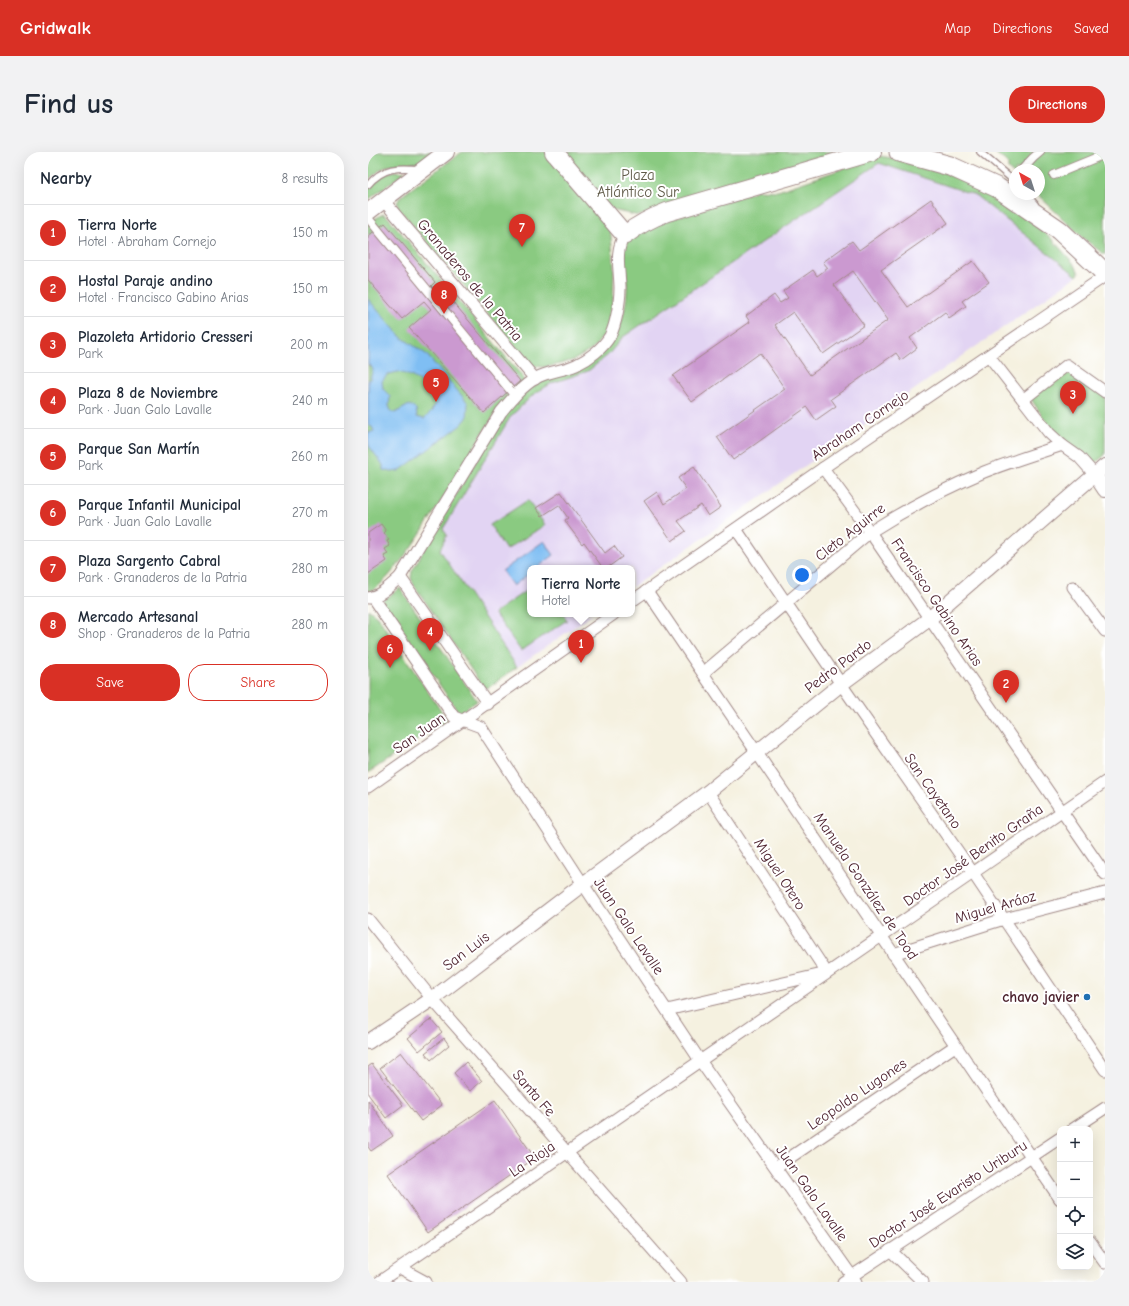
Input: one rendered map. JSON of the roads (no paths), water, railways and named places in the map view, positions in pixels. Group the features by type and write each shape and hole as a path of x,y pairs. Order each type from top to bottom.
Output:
{"highway":[{"path":"899,152 950,166 1004,192 1059,230 1105,273"}],"main road":[{"path":"368,212 446,152"},
{"path":"554,152 625,235 636,226 667,212 872,152"}],"street":[{"path":"1028,164 1040,152"},
{"path":"1054,175 1105,154"},
{"name":"Granaderos de la Patria","path":"383,200 535,379"},
{"path":"368,218 515,396"},
{"path":"370,598 386,589 400,577 501,412 515,396 535,379 549,372 576,365 601,348 611,335 616,319 620,290 618,248 625,235"},
{"name":"Abraham Cornejo","path":"635,599 823,468 1105,276"},
{"path":"989,356 1049,433 1062,445 1100,470 1105,490"},
{"path":"1024,399 1067,366 1105,392"},
{"name":"Cleto Aguirre","path":"703,673 870,532 895,516 985,472 1062,445"},
{"name":"Francisco Gabino Arias","path":"823,468 870,532 1105,874"},
{"name":"Pedro Pardo","path":"583,884 708,792 841,684 930,619 1100,470"},
{"name":"San Cayetano","path":"736,530 973,873 1105,1070"},
{"path":"400,577 488,704 610,617"},
{"path":"1073,588 1103,625"},
{"name":"Manuela González de Tood","path":"647,591 1059,1198"},
{"name":"Juan Galo Lavalle","path":"370,598 454,717 481,727 701,1062 776,1168 850,1280"},
{"name":"San Juan","path":"368,787 488,704"},
{"name":"Doctor José Benito Graña","path":"701,1062 827,973 1105,782"},
{"name":"Miguel Otero","path":"708,792 827,973"},
{"name":"San Luis","path":"368,1042 432,999 583,884"},
{"name":"Miguel Aráoz","path":"893,954 1004,919 1105,892"},
{"name":"Santa Fe","path":"368,919 432,999 681,1282"},
{"path":"667,1010 827,973"},
{"name":"Leopoldo Lugones","path":"776,1168 955,1046"},
{"name":"La Rioja","path":"379,1282 701,1062"},
{"path":"1078,1126 1105,1108"},
{"name":"Doctor José Evaristo Uriburu","path":"850,1280 890,1250 1057,1140"},
{"path":"1093,1246 1105,1263"},
{"path":"890,1250 923,1282"},
{"path":"400,1268 426,1282"}],"lane":[{"path":"980,152 1009,176"},
{"path":"368,185 387,170 402,168 424,169"},
{"path":"1032,200 1059,230"}],"water":[{"path":"368,299 401,337 426,354 468,403 467,418 461,425 399,471 392,472 383,470 383,465 369,446 368,433 374,431 372,427 368,425 368,381 373,369 368,364","holes":["398,372 405,374 421,383 436,403 431,412 424,419 417,417 416,409 409,405 395,413 391,411 389,406 390,396 383,389 382,381 388,374"]},
{"path":"544,541 554,555 541,565 527,565 527,575 513,586 502,571"}],"place":[{"name":"Plaza Sargento Cabral","path":"522,247"},
{"name":"Mercado Artesanal","path":"444,314"},
{"name":"Parque San Martín","path":"436,402"},
{"name":"Plazoleta Artidorio Cresseri","path":"1073,414"},
{"name":"Plaza 8 de Noviembre","path":"430,651"},
{"name":"Tierra Norte","path":"581,663"},
{"name":"Parque Infantil Municipal","path":"390,668"},
{"name":"Hostal Paraje andino","path":"1006,703"},
{"name":"chavo javier","path":"1087,997"}],"park label":[{"name":"Plaza Atlántico Sur","path":"638,184"}]}
